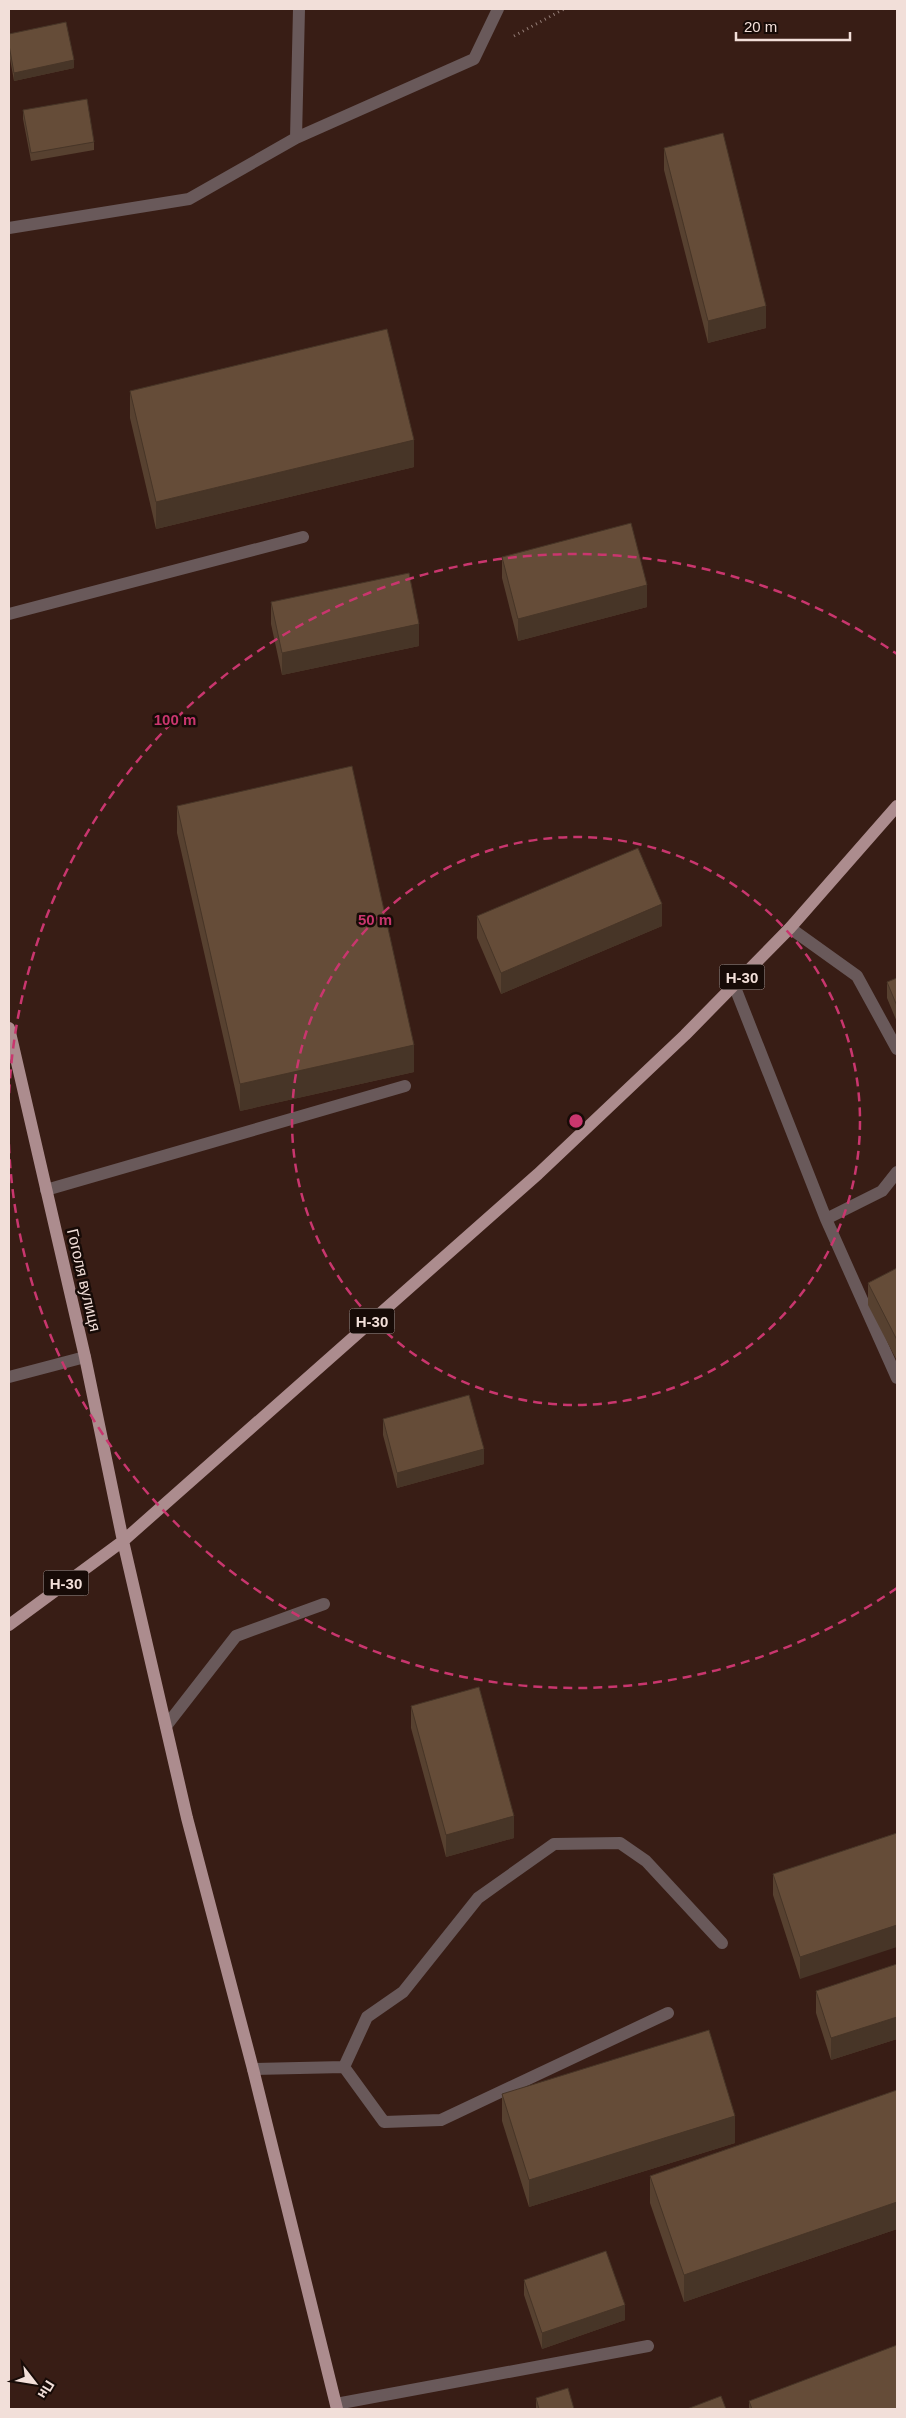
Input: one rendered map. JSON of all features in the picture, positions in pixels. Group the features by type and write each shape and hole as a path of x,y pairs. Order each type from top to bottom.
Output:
{"main road":[{"name":"Н-30","path":"9,1625 123,1541 538,1174 734,985 790,928 897,806"},
{"name":"Гоголя вулиця","path":"9,1028 85,1357 123,1541 189,1827 253,2069 337,2407"}],"lane":[{"path":"296,138 299,9"},
{"path":"9,228 189,199 296,138 474,58 498,9"},
{"path":"9,614 303,537"},
{"path":"790,928 857,976 897,1049"},
{"path":"734,985 826,1219 897,1378"},
{"path":"46,1190 405,1086"},
{"path":"826,1219 882,1191 897,1172"},
{"path":"9,1377 85,1357"},
{"path":"166,1726 236,1636 324,1604"},
{"path":"344,2067 367,2017 403,1992 478,1898 554,1844 620,1843 646,1861 722,1943"},
{"path":"344,2067 384,2122 441,2120 668,2012"},
{"path":"253,2069 344,2067"},
{"path":"337,2407 648,2346"}],"path":[{"path":"474,58 564,9"}],"building":[{"path":"66,22 74,60 14,73 9,34"},
{"path":"87,99 94,142 31,153 23,110"},
{"path":"723,133 766,306 708,321 664,148"},
{"path":"387,329 414,440 156,502 130,391"},
{"path":"631,523 647,585 518,619 502,557"},
{"path":"409,573 419,624 282,653 271,602"},
{"path":"352,766 414,1045 240,1084 177,806"},
{"path":"638,848 662,904 501,973 477,916"},
{"path":"897,978 897,1006 887,982"},
{"path":"897,1268 897,1340 868,1283"},
{"path":"469,1395 484,1449 397,1473 383,1419"},
{"path":"479,1687 514,1816 446,1835 411,1706"},
{"path":"897,1833 897,1925 800,1957 773,1874"},
{"path":"897,1964 897,2017 831,2038 816,1991"},
{"path":"709,2030 735,2116 529,2180 502,2094"},
{"path":"897,2090 897,2202 684,2275 650,2176"},
{"path":"606,2251 625,2305 542,2333 524,2280"},
{"path":"897,2345 897,2409 752,2409 749,2401"},
{"path":"568,2388 574,2409 539,2409 536,2398"},
{"path":"721,2396 726,2409 687,2409"}]}
